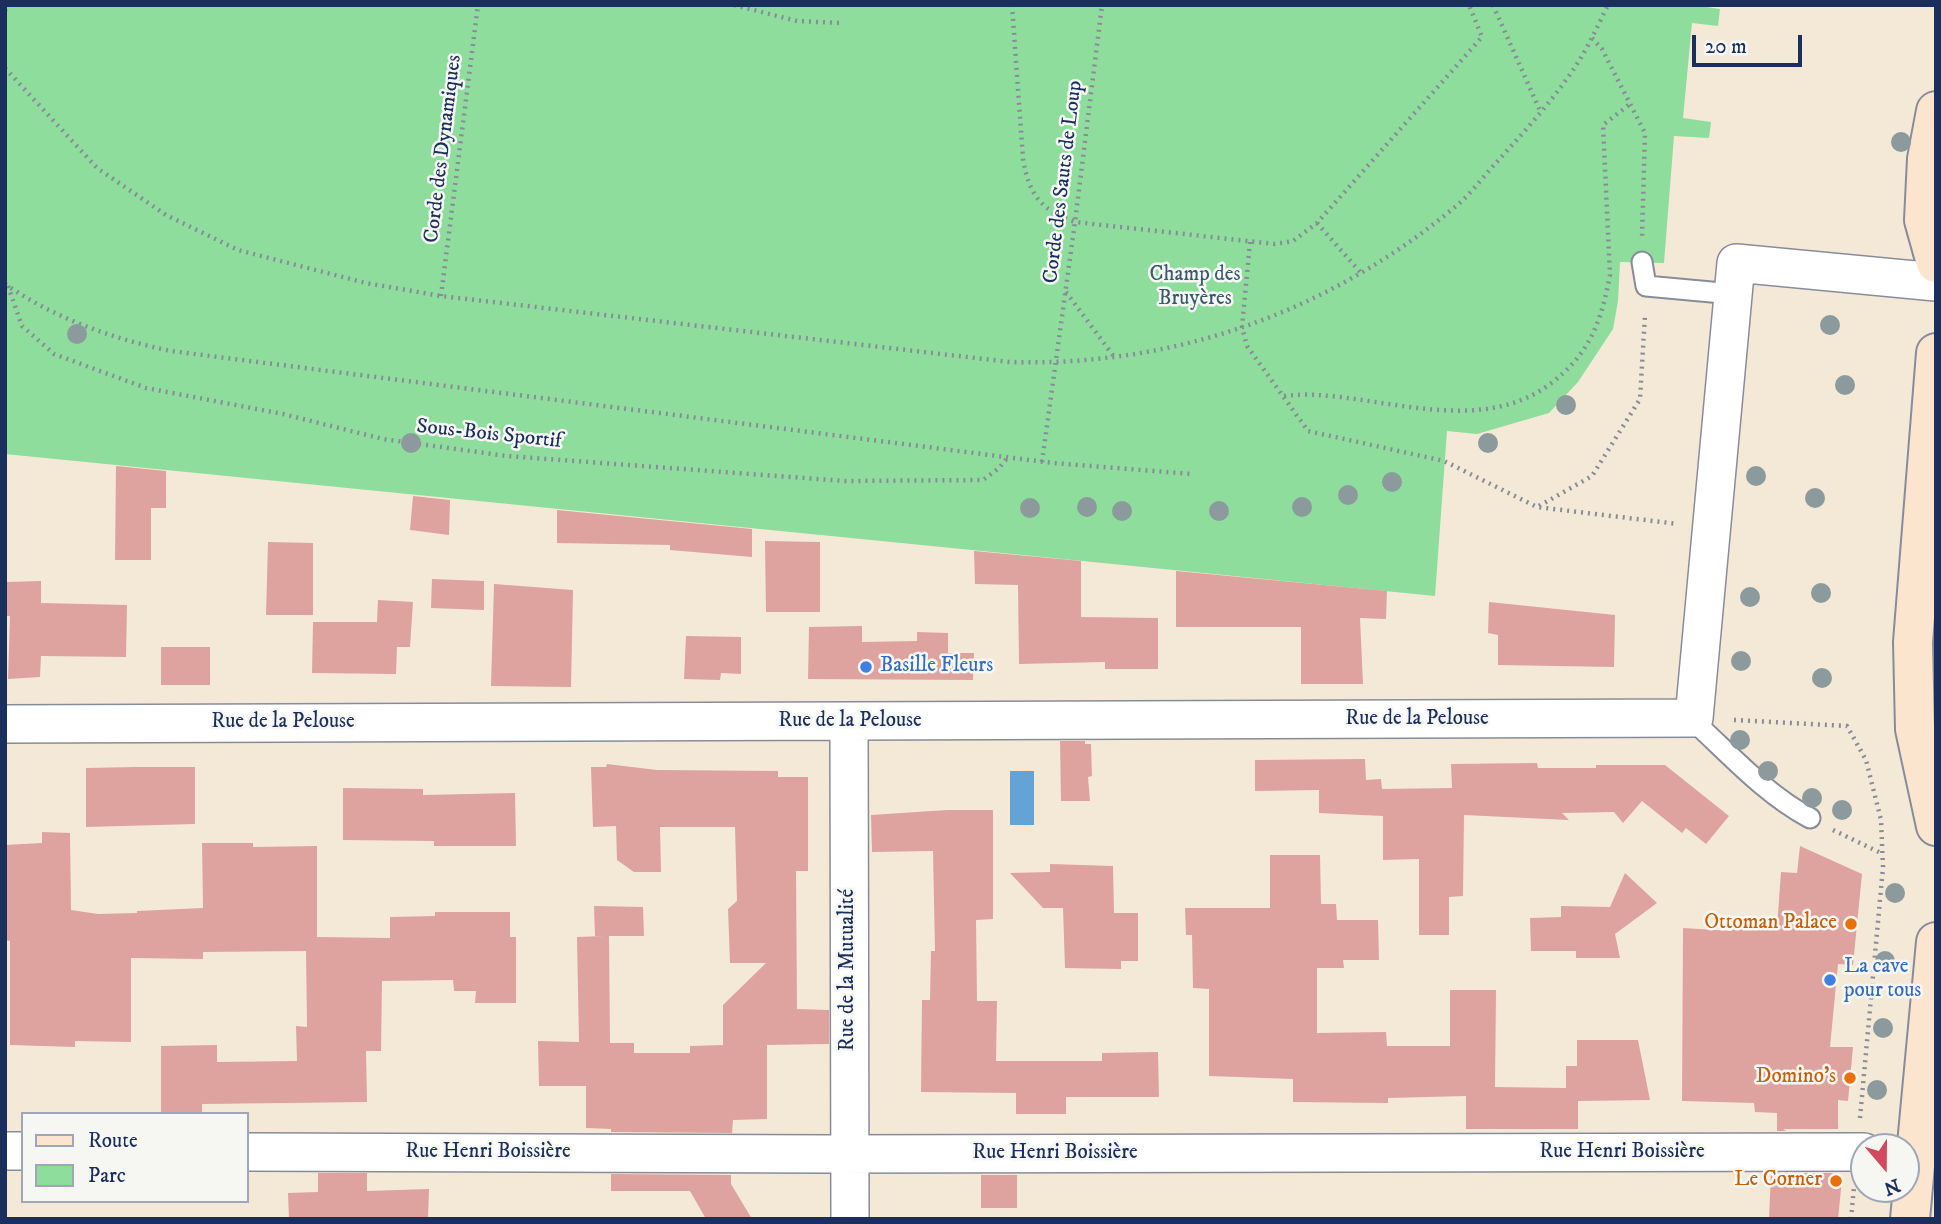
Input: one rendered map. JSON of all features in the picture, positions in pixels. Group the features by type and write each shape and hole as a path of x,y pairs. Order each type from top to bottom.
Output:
{"main road":[{"path":"1936,111 1927,159 1924,220 1936,263"},
{"path":"1936,353 1913,642 1916,729 1936,826"},
{"path":"1913,1133 1936,942"}],"street":[{"path":"1695,718 1736,263 1936,282"},
{"name":"Rue de la Pelouse","path":"5,724 1695,718"},
{"name":"Rue de la Mutualité","path":"849,722 850,1219"},
{"name":"Rue Henri Boissière","path":"248,1152 1850,1155"}],"lane":[{"path":"1642,262 1646,286 1733,294"},
{"path":"1695,718 1703,730 1767,790 1789,807 1810,818"}],"path":[{"path":"5,10 11,5"},
{"name":"Corde des Dynamiques","path":"440,296 478,5"},
{"path":"734,5 797,22 840,23"},
{"path":"1012,5 1023,159 1028,183 1042,203 1054,214 1075,222 1275,244 1293,241 1317,223 1482,37 1469,5"},
{"name":"Corde des Sauts de Loup","path":"1042,461 1102,5"},
{"path":"1493,5 1541,113"},
{"path":"5,68 97,168 166,215 238,250 366,283 440,296 1010,362 1055,363 1115,358 1162,350 1272,318 1376,265 1457,206 1541,113 1574,69 1608,5"},
{"path":"1592,38 1602,48 1644,133 1642,262"},
{"path":"1283,396 1316,395 1467,410 1498,407 1521,401 1562,375 1581,356 1598,324 1607,292 1610,275 1602,125 1630,104"},
{"path":"1317,223 1361,273"},
{"path":"1250,242 1242,327 1247,346 1308,431 1444,461 1537,507 1686,525"},
{"path":"6,285 23,297 71,320 137,344 171,351 1008,457 1192,474"},
{"name":"Sous-Bois Sportif","path":"6,285 22,326 54,354 146,388 283,414 383,439 506,456 845,481 983,480 1008,457"},
{"path":"1537,507 1592,476 1640,399 1646,286"},
{"path":"1066,292 1115,358"},
{"path":"1695,718 1847,726 1866,760 1881,820 1883,854 1861,1133"},
{"path":"1810,818 1883,854"}],"green space":[{"name":"Champ des Bruyères","path":"5,5 1693,5 1720,9 1718,26 1692,23 1683,118 1711,122 1709,138 1674,136 1664,263 1620,262 1613,329 1578,382 1549,413 1477,434 1447,431 1435,596 5,454"}],"water":[{"path":"1010,771 1034,771 1034,825 1010,825"}],"building":[{"path":"116,466 166,471 166,508 151,508 151,560 115,560"},
{"path":"413,496 450,500 449,535 410,530"},
{"path":"557,510 752,529 752,557 670,550 670,545 557,543"},
{"path":"765,541 820,542 820,612 766,612"},
{"path":"268,542 313,543 313,615 266,615"},
{"path":"974,551 1081,561 1081,617 1158,618 1158,669 1105,669 1105,662 1019,664 1018,585 975,584"},
{"path":"1176,571 1387,591 1386,619 1360,618 1363,684 1301,684 1301,627 1176,627"},
{"path":"432,579 484,581 484,610 431,608"},
{"path":"41,581 41,603 127,605 126,657 41,656 40,677 8,679 10,616 5,616 5,582"},
{"path":"494,584 573,590 571,687 491,686"},
{"path":"378,600 413,602 410,647 397,647 396,674 312,673 313,622 377,622"},
{"path":"1489,602 1615,615 1614,667 1498,665 1498,635 1488,633"},
{"path":"862,626 862,642 917,641 917,632 948,633 948,653 974,653 973,680 808,679 809,627"},
{"path":"686,636 741,637 741,674 721,673 720,680 684,679"},
{"path":"161,647 210,647 210,685 161,685"},
{"path":"1060,741 1085,741 1085,744 1091,744 1092,776 1088,777 1090,801 1061,801"},
{"path":"1365,759 1366,780 1381,779 1382,789 1452,788 1451,764 1537,763 1538,768 1665,765 1729,816 1706,844 1686,828 1682,833 1642,801 1623,823 1614,812 1562,813 1569,820 1464,815 1463,896 1449,897 1449,935 1419,935 1419,859 1383,860 1383,816 1319,813 1319,790 1255,791 1255,760"},
{"path":"607,764 657,770 778,771 778,777 808,777 808,871 796,871 797,1009 829,1010 829,1044 767,1045 767,1119 733,1120 732,1133 611,1132 611,1129 586,1128 586,1086 539,1086 538,1041 579,1042 577,937 604,936 595,936 594,906 643,907 644,936 609,936 610,1043 634,1043 634,1053 690,1053 690,1046 723,1045 723,1005 766,963 730,963 728,909 737,901 735,827 660,827 661,872 634,872 617,860 616,826 593,827 591,767 606,767"},
{"path":"195,767 195,824 86,827 86,768"},
{"path":"343,788 423,789 423,795 515,793 516,846 434,846 434,841 343,840"},
{"path":"993,810 993,919 976,920 977,1001 997,1001 996,1061 1102,1061 1102,1053 1158,1052 1159,1097 1066,1097 1066,1114 1016,1114 1016,1093 921,1092 922,1000 930,1000 931,951 935,951 933,851 872,852 871,815"},
{"path":"42,832 70,833 71,910 98,914 203,908 202,843 253,843 253,847 317,846 317,937 390,938 390,917 435,916 435,912 510,912 510,937 516,937 516,1003 475,1003 476,991 454,991 453,980 382,981 381,1051 366,1051 367,1102 202,1104 202,1112 161,1112 161,1046 217,1045 217,1062 297,1061 296,1026 307,1027 306,951 203,952 203,959 131,958 131,1042 75,1041 75,1047 10,1045 10,941 5,940 5,845 42,843"},
{"path":"1800,846 1862,874 1853,965 1838,964 1830,1047 1853,1047 1848,1101 1838,1100 1838,1129 1777,1131 1777,1113 1755,1112 1754,1103 1682,1101 1683,928 1732,931 1733,924 1777,927 1781,872 1797,873"},
{"path":"1270,855 1320,855 1321,904 1336,904 1337,920 1378,920 1379,960 1343,960 1344,968 1317,968 1317,1033 1386,1032 1387,1046 1450,1046 1450,990 1496,990 1495,1087 1566,1088 1566,1066 1577,1066 1577,1040 1638,1040 1650,1100 1578,1101 1578,1129 1466,1129 1466,1096 1388,1098 1388,1103 1293,1102 1293,1079 1209,1076 1209,989 1193,988 1192,935 1186,935 1185,908 1270,908"},
{"path":"1050,864 1113,866 1114,913 1138,913 1138,961 1121,961 1121,969 1065,968 1063,908 1043,908 1010,873 1050,872"},
{"path":"1625,873 1657,903 1615,934 1620,958 1576,958 1576,951 1531,951 1530,918 1561,917 1561,906 1610,907"},
{"path":"318,1173 367,1173 367,1191 429,1189 428,1219 289,1219 288,1193 318,1192"},
{"path":"1771,1173 1835,1173 1842,1179 1838,1219 1769,1219"},
{"path":"611,1174 731,1175 731,1184 752,1219 706,1219 690,1191 611,1191"},
{"path":"981,1175 1017,1175 1017,1208 981,1208"}],"place":[{"name":"Basille Fleurs","path":"866,667"},
{"name":"Ottoman Palace","path":"1851,924"},
{"name":"La cave pour tous","path":"1830,980"},
{"name":"Domino's","path":"1850,1078"},
{"name":"Le Corner","path":"1836,1181"}]}
